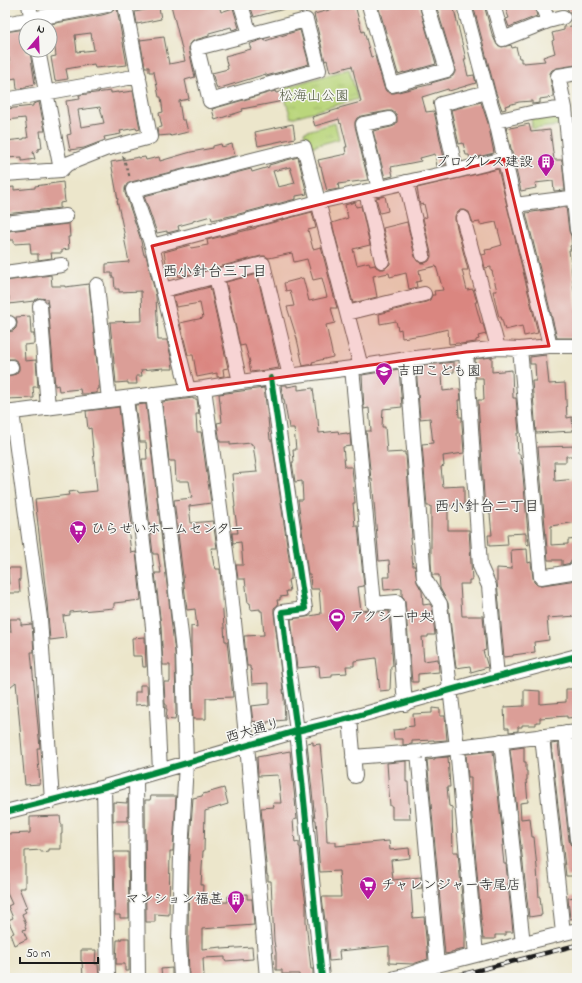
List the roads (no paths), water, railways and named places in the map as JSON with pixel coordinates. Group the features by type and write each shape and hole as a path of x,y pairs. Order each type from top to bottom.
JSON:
{"street":[{"path":"29,5 32,18"},
{"path":"54,18 107,5"},
{"path":"62,174 67,164 105,149 150,136 125,5"},
{"path":"241,5 250,34"},
{"path":"369,5 392,85 447,70 427,5"},
{"path":"464,5 496,121 549,346"},
{"path":"493,5 503,39 548,21 563,17"},
{"path":"542,5 548,21"},
{"path":"306,20 319,70 210,102 197,48 250,34 306,20"},
{"path":"5,24 18,24"},
{"path":"40,58 62,174"},
{"path":"577,73 558,76 565,108 577,230"},
{"path":"5,100 139,76"},
{"path":"456,171 441,104 487,92"},
{"path":"496,121 531,112 565,108"},
{"path":"382,261 363,124 389,119"},
{"path":"188,390 152,246 134,190 304,147 347,313 357,368 374,604 397,602 405,704"},
{"path":"152,246 318,202 504,159"},
{"path":"5,174 62,174"},
{"path":"5,183 62,174"},
{"path":"406,182 423,255"},
{"path":"515,205 575,198"},
{"path":"5,223 66,216"},
{"path":"463,218 498,348"},
{"path":"163,290 263,264 290,376"},
{"path":"5,273 62,265"},
{"path":"216,276 240,382"},
{"path":"97,285 109,400"},
{"path":"347,313 424,294"},
{"path":"40,306 48,408"},
{"path":"52,801 40,618 9,413 357,368 407,359 498,348 549,346 577,350"},
{"path":"520,348 541,577 577,571"},
{"path":"466,352 480,566 489,586 496,677"},
{"path":"407,359 424,578 440,604 457,747 476,955"},
{"path":"271,378 305,609 282,612 297,731 322,978"},
{"path":"204,388 228,574 247,745 267,978"},
{"path":"153,394 183,652 186,763 181,854 179,942 181,978"},
{"path":"126,398 153,627 160,771"},
{"name":"西大通り","path":"5,812 104,787 297,731 405,704 496,677 577,656"},
{"path":"350,718 355,776"},
{"path":"353,757 418,752 571,732 577,839"},
{"path":"542,736 563,933"},
{"path":"501,741 523,944"},
{"path":"418,752 438,965"},
{"path":"136,778 138,978"},
{"path":"104,787 108,978"},
{"path":"395,978 438,965 577,930"}],"railway":[{"path":"448,978 577,945"}],"place":[{"name":"プログレス建設","path":"546,177"},
{"name":"吉田こども園","path":"384,386"},
{"name":"ひらせいホームセンター","path":"78,544"},
{"name":"アクシー中央","path":"337,632"},
{"name":"チャレンジャー寺尾店","path":"368,900"},
{"name":"マンション福甚","path":"236,914"}],"district":[{"name":"西小針台三丁目","path":"215,272"},
{"name":"西小針台二丁目","path":"487,507"}],"park label":[{"name":"松海山公園","path":"314,96"}]}
